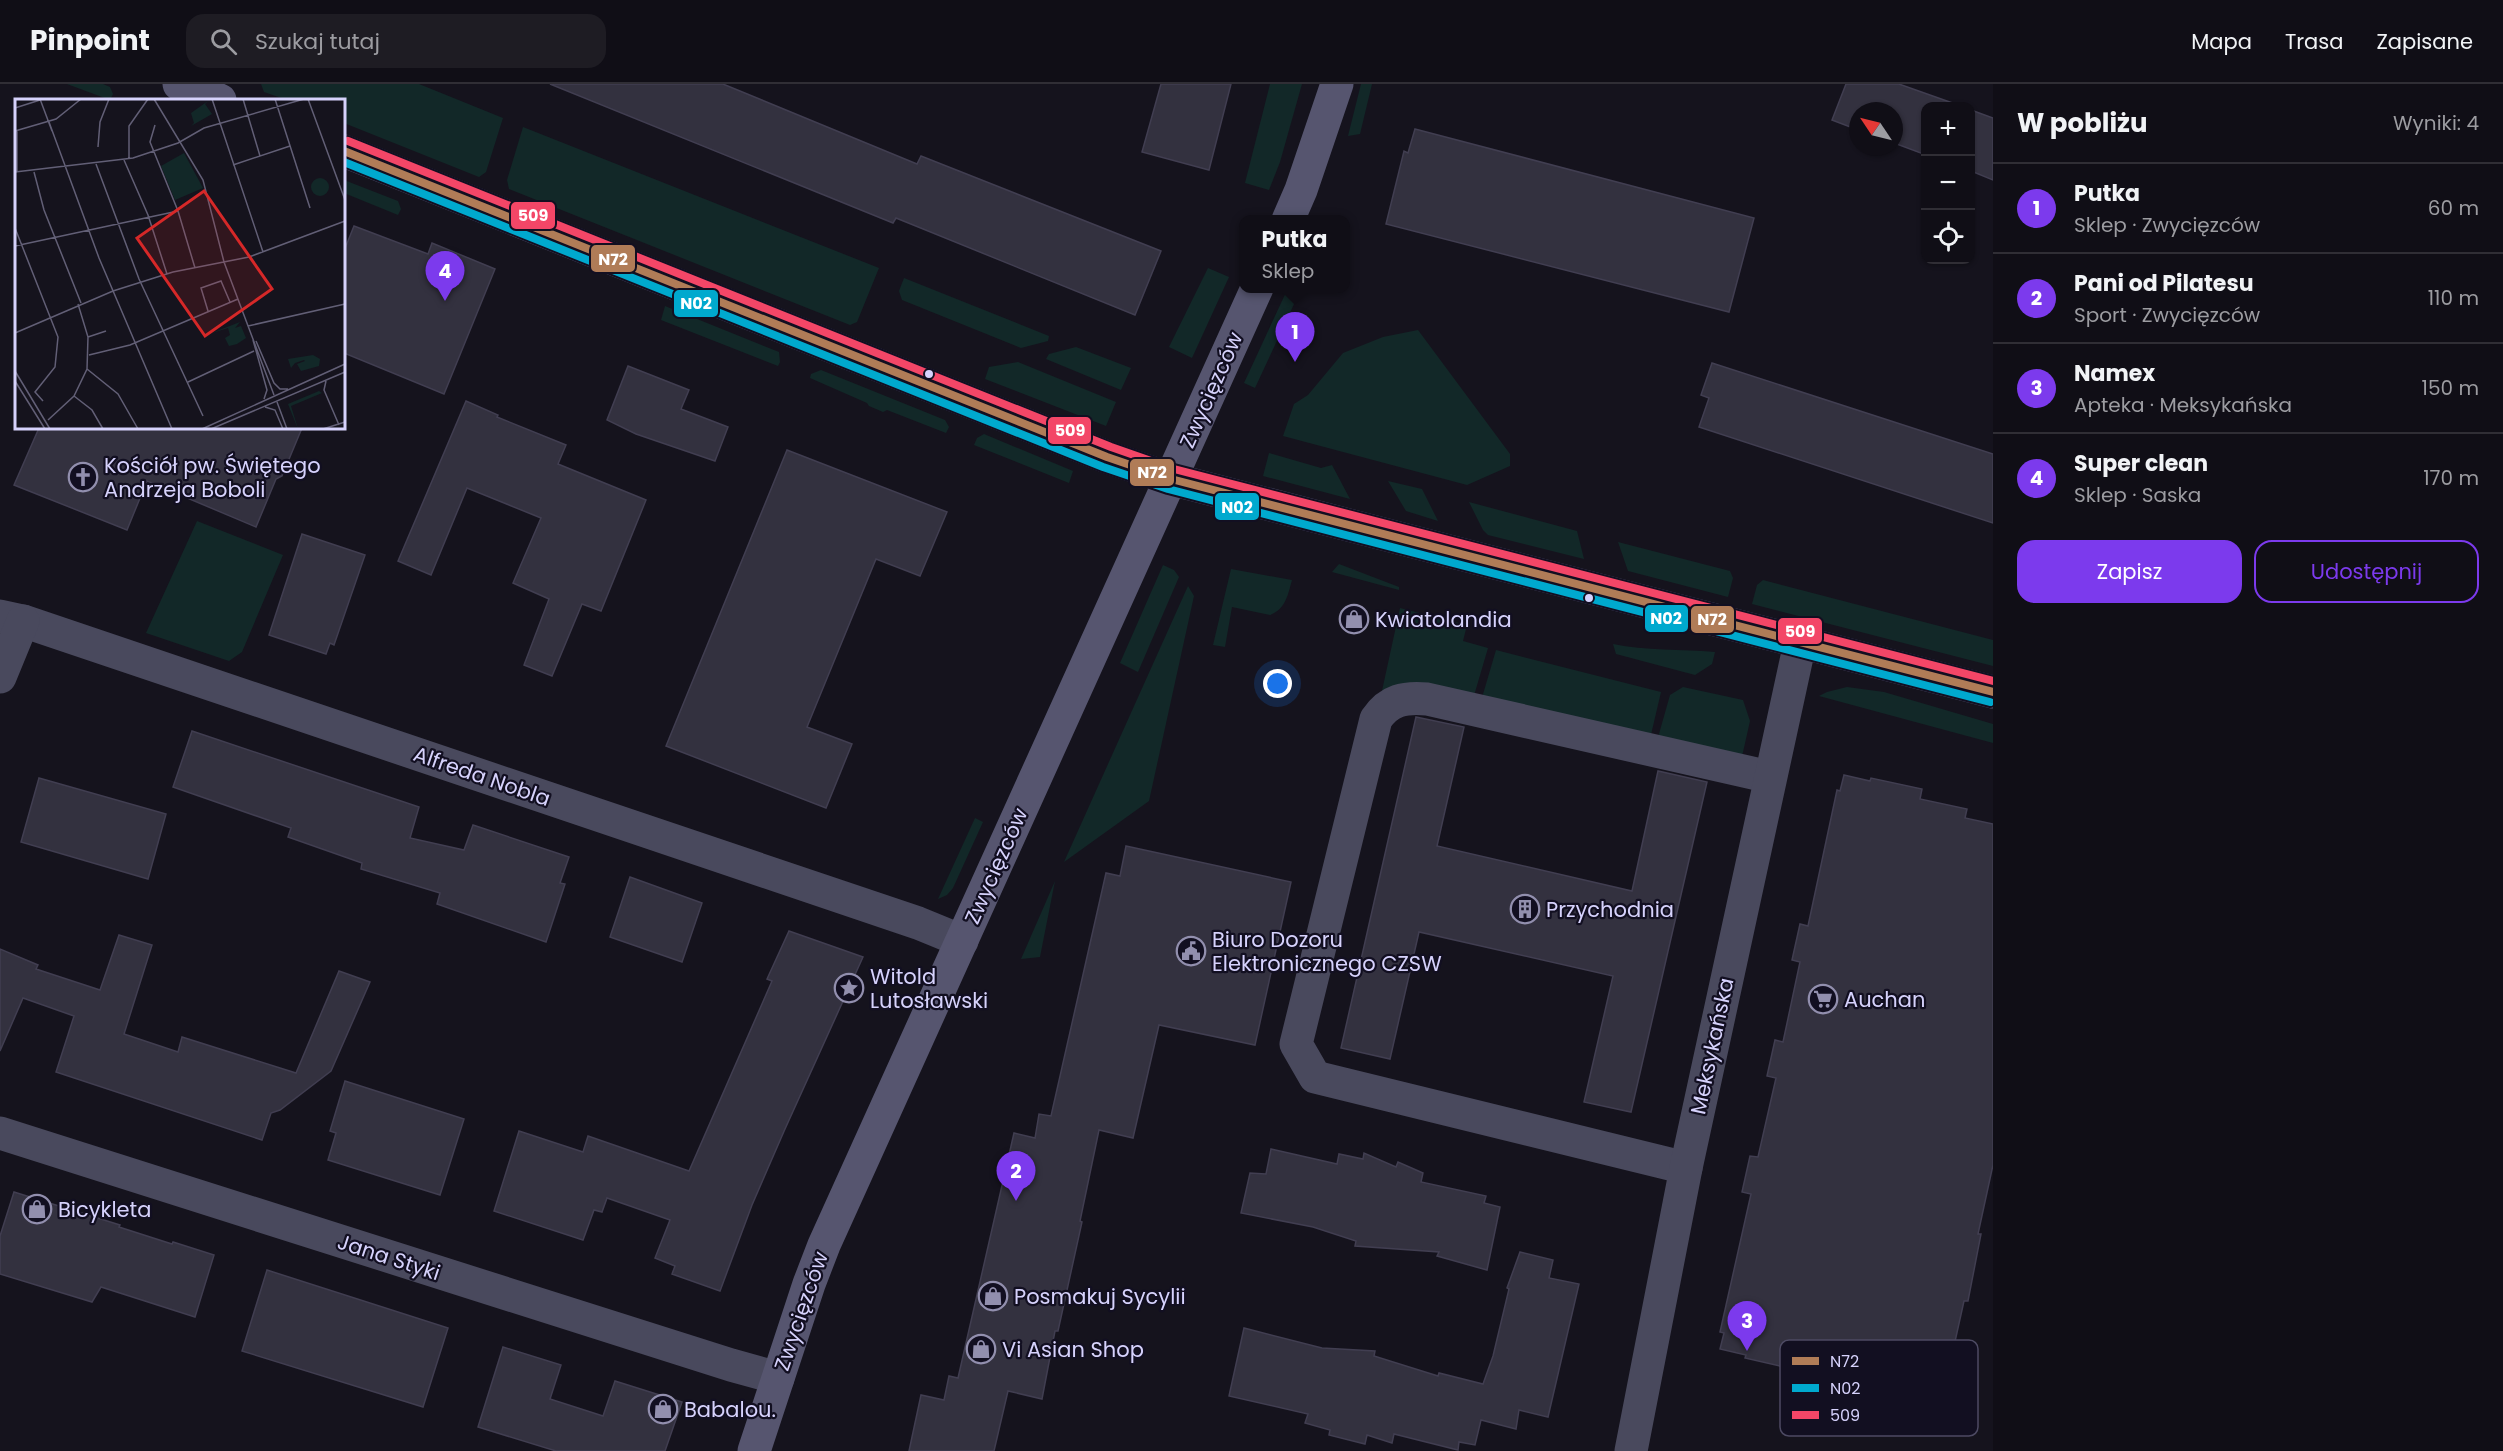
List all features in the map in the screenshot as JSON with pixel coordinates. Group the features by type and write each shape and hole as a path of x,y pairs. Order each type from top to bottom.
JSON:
{"street":[{"path":"178,84 217,99"},
{"path":"1290,215 1301,190 1337,84"},
{"path":"345,151 1107,457 1171,479 1993,692"},
{"name":"Zwycięzców","path":"754,1451 824,1245 1255,293"},
{"path":"0,676 12,618"},
{"name":"Alfreda Nobla","path":"12,618 918,923 962,941"},
{"name":"Meksykańska","path":"1632,1451 1686,1168 1800,643"},
{"path":"1686,1168 1315,1077 1296,1044 1376,719 1391,703 1401,699 1427,699 1770,777"},
{"name":"Jana Styki","path":"0,1133 730,1365 778,1378"}],"green space":[{"path":"67,84 103,84 110,87 113,94 110,99"},
{"path":"261,84 419,84 503,118 486,172 479,177 345,123 345,99 284,99 264,92"},
{"path":"1270,84 1302,84 1280,162 1269,190 1245,183"},
{"path":"1361,84 1372,84 1360,134 1348,136"},
{"path":"523,127 879,268 857,322 850,325 509,189 507,180"},
{"path":"345,180 398,201 401,209 398,215 345,193"},
{"path":"1208,268 1229,277 1192,358 1169,347"},
{"path":"904,278 1049,336 1048,341 1021,348 902,300 899,291"},
{"path":"1286,293 1299,293 1255,388 1244,383"},
{"path":"665,306 779,352 778,366 661,320"},
{"path":"1418,330 1510,454 1510,466 1467,485 1283,436 1294,404 1308,395 1343,353 1383,337"},
{"path":"1076,347 1131,368 1121,390 1046,359 1049,354"},
{"path":"1018,362 1116,402 1106,426 985,379 989,367"},
{"path":"821,370 945,420 949,427 946,433 887,410 883,412 810,378 811,374"},
{"path":"984,434 1073,471 1069,483 974,445 977,438"},
{"path":"1269,453 1321,468 1332,465 1350,499 1263,476"},
{"path":"1388,481 1422,489 1438,521 1406,511"},
{"path":"1469,502 1577,531 1584,559 1488,535 1483,530"},
{"path":"197,521 283,555 242,652 229,661 146,633"},
{"path":"1618,542 1730,571 1733,578 1728,597 1628,571"},
{"path":"1339,564 1399,587 1399,590 1332,572"},
{"path":"1163,565 1174,570 1179,577 1138,672 1120,663"},
{"path":"1231,569 1292,580 1283,605 1270,615 1232,607 1225,647 1213,645"},
{"path":"1763,580 1993,640 1993,666 1752,604 1757,585"},
{"path":"1188,586 1194,596 1149,801 1064,862"},
{"path":"1400,608 1467,625 1463,641 1488,648 1473,699 1380,700"},
{"path":"1613,644 1651,649 1715,652 1712,664 1695,675 1616,654"},
{"path":"1496,650 1661,692 1650,739 1481,701"},
{"path":"1683,687 1743,700 1750,721 1741,761 1657,741 1670,695"},
{"path":"1847,687 1884,692 1993,724 1993,743 1819,696"},
{"path":"975,818 983,822 953,888 947,895 938,899"},
{"path":"1055,881 1040,957 1021,959"}],"building":[{"path":"550,84 723,84 917,164 921,156 1161,251 1135,315 896,218 893,223"},
{"path":"1161,84 1231,84 1209,170 1142,152"},
{"path":"1846,84 1899,84 1950,102 1921,102 1921,153 1903,146 1903,102 1849,102 1849,127 1832,120"},
{"path":"1975,111 1993,118 1993,180 1975,173"},
{"path":"1415,129 1754,218 1729,312 1386,224 1404,151 1408,153"},
{"path":"354,226 428,254 432,243 495,269 444,394 345,353 345,248"},
{"path":"1712,363 1993,454 1993,523 1699,427 1709,398 1701,395"},
{"path":"628,366 689,390 681,409 728,427 715,461 636,434 607,420"},
{"path":"466,401 498,415 497,417 566,445 558,464 646,500 601,611 582,604 552,676 524,665 549,599 513,583 541,518 467,488 431,575 398,561"},
{"path":"39,429 302,429 282,476 276,479 256,527 147,481 127,530 14,485"},
{"path":"787,450 947,512 920,576 876,559 807,727 852,744 826,808 666,746"},
{"path":"302,534 365,555 334,645 330,643 326,654 269,635"},
{"name":"Przychodnia","path":"1416,717 1464,727 1437,846 1632,891 1658,771 1707,782 1631,1112 1584,1102 1613,976 1419,932 1390,1059 1341,1048"},
{"path":"192,731 419,807 410,838 464,850 473,825 569,857 560,883 565,884 546,942 437,904 440,893 361,869 362,863 288,837 291,828 173,787"},
{"path":"1844,775 1870,781 1871,778 1922,789 1920,799 1967,809 1965,818 1993,824 1993,1165 1978,1234 1981,1234 1968,1301 1964,1301 1955,1340 1780,1340 1780,1366 1745,1358 1746,1355 1720,1349 1724,1333 1720,1332 1751,1194 1742,1192 1750,1156 1758,1157 1776,1078 1767,1076 1775,1040 1783,1042 1800,962 1792,960 1800,924 1808,926 1837,790 1840,791"},
{"path":"39,778 166,814 148,879 21,842"},
{"path":"1126,846 1291,882 1255,1045 1159,1025 1133,1138 1099,1130 1080,1221 1082,1222 1058,1331 1055,1331 1042,1399 1008,1391 994,1451 909,1451 921,1395 944,1400 949,1376 958,1378 1014,1133 1035,1138 1039,1114 1051,1116 1106,873 1120,876"},
{"path":"630,877 702,903 682,962 610,937"},
{"path":"789,931 863,957 752,1205 720,1291 672,1274 675,1266 655,1258 670,1220 607,1198 602,1212 594,1210 583,1240 494,1211 519,1131 583,1152 588,1136 689,1171 772,981 767,979"},
{"path":"119,935 152,945 124,1034 178,1052 182,1037 296,1073 339,971 370,982 331,1071 280,1110 271,1113 262,1140 56,1072 74,1016 23,998 0,1051 0,949 38,965 36,969 100,990"},
{"path":"345,1081 464,1119 440,1195 328,1160 336,1133 330,1131"},
{"path":"1271,1149 1337,1164 1339,1154 1363,1159 1364,1153 1396,1167 1398,1162 1423,1173 1421,1182 1486,1196 1484,1203 1500,1207 1487,1270 1437,1256 1439,1252 1355,1246 1356,1241 1313,1227 1241,1213 1250,1173 1266,1174"},
{"path":"14,1192 172,1244 173,1242 214,1255 195,1317 101,1287 92,1302 0,1274 0,1236"},
{"path":"1520,1252 1553,1260 1549,1278 1579,1284 1548,1417 1519,1410 1516,1429 1481,1420 1475,1445 1459,1442 1458,1450 1394,1434 1392,1443 1367,1435 1365,1444 1329,1435 1330,1430 1305,1423 1308,1414 1229,1396 1244,1328 1322,1348 1375,1351 1374,1356 1438,1376 1439,1373 1483,1384 1493,1356 1509,1289 1507,1288"},
{"path":"267,1270 448,1328 423,1407 242,1351"},
{"path":"503,1347 561,1365 550,1399 603,1416 615,1381 682,1402 665,1451 556,1451 478,1427"}],"transit line":[{"name":"509","path":"348,141 1111,447 1174,469 1993,681"},
{"name":"N72","path":"345,151 1107,457 1171,479 1993,692"},
{"name":"N02","path":"345,162 1103,467 1168,489 1990,702"}],"place":[{"name":"Super clean","path":"445,301"},
{"name":"Putka","path":"1295,362"},
{"name":"Kościół pw. Świętego Andrzeja Boboli","path":"83,477"},
{"name":"Kwiatolandia","path":"1354,619"},
{"name":"Przychodnia","path":"1525,909"},
{"name":"Biuro Dozoru Elektronicznego CZSW","path":"1191,951"},
{"name":"Witold Lutosławski","path":"849,988"},
{"name":"Auchan","path":"1823,999"},
{"name":"Pani od Pilatesu","path":"1016,1201"},
{"name":"Bicykleta","path":"37,1209"},
{"name":"Posmakuj Sycylii","path":"993,1296"},
{"name":"Vi Asian Shop","path":"981,1349"},
{"name":"Namex","path":"1747,1351"},
{"name":"Babalou.","path":"663,1409"}]}
